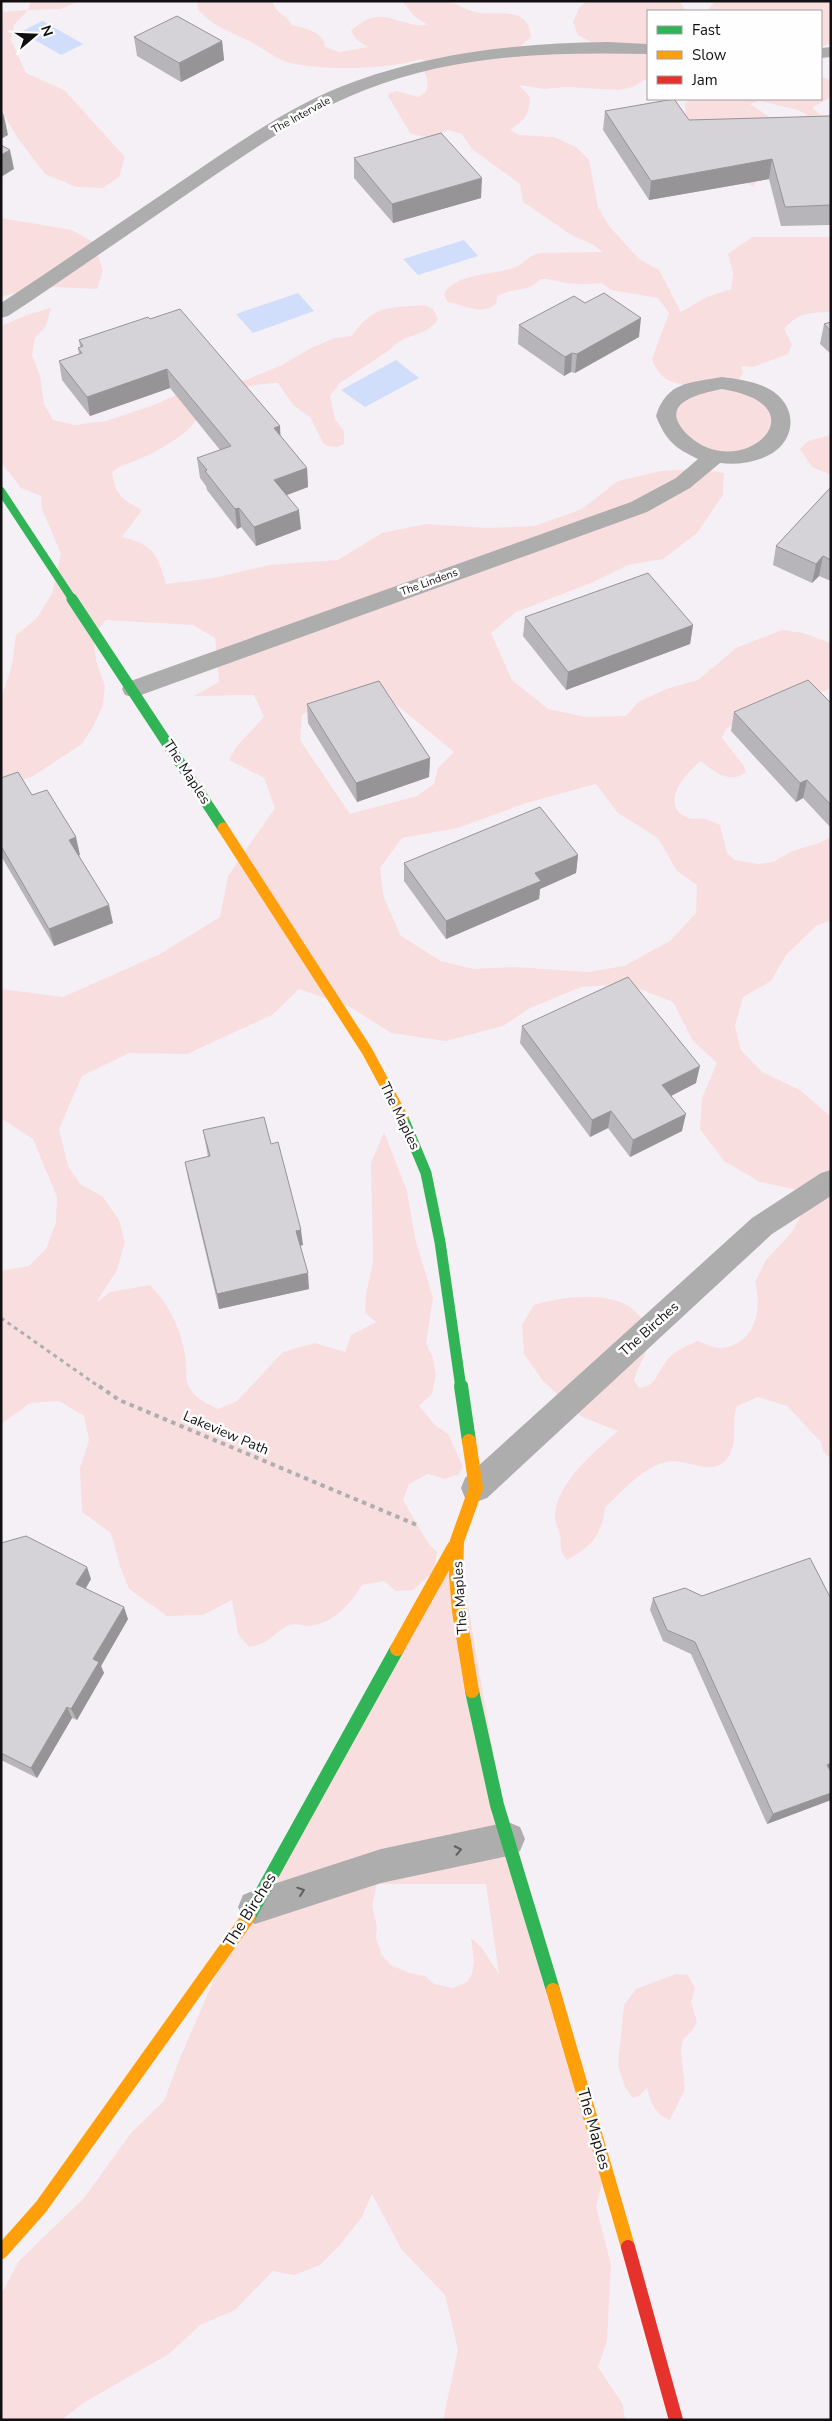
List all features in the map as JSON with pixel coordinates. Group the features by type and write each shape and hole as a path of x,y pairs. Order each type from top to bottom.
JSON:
{"street":[{"name":"The Intervale","path":"1,312 224,160 325,101 392,76 460,58 542,49 611,46 647,49"},
{"path":"722,383 757,391 770,400 779,411 783,422 780,434 775,442 757,453 745,456 715,456 696,451 680,442 669,430 666,418 668,407 676,397 688,389 704,384 722,383"},
{"name":"The Lindens","path":"133,689 639,506 683,483 715,456"},
{"name":"The Maples","path":"1,491 133,689 363,1044 406,1124 426,1173 440,1242 476,1488 457,1541 456,1576 466,1656 477,1719 508,1840 584,2093 676,2420"},
{"name":"The Birches","path":"476,1488 762,1226 831,1181"},
{"name":"The Birches","path":"1,2252 41,2207 255,1907 457,1541"},
{"path":"255,1907 317,1885 381,1866 508,1840"}],"path":[{"name":"Lakeview Path","path":"1,1318 119,1400 457,1541"}],"shaded area":[{"path":"31,1 79,1 61,9 28,10"},
{"path":"197,1 272,1 277,10 292,25 318,34 322,38 325,47 340,52 368,47 356,39 351,31 362,22 372,18 389,18 417,25 428,25 415,17 402,1 449,2 475,12 510,14 524,20 529,27 531,37 521,46 505,54 595,44 578,35 573,22 579,8 587,1 679,1 685,10 647,10 647,79 633,87 619,90 566,87 544,89 519,85 530,97 527,114 523,120 510,130 519,135 554,137 576,147 589,160 598,207 609,226 639,259 659,270 681,312 707,297 731,289 733,273 728,254 752,237 831,237 831,312 805,314 789,323 784,329 792,344 788,354 753,367 741,366 743,374 731,384 782,417 761,451 701,453 666,418 692,387 667,379 659,372 652,359 669,313 658,298 611,290 602,283 575,284 541,279 524,289 502,294 497,297 496,304 484,309 472,309 448,302 444,295 456,282 516,267 531,256 539,253 603,252 592,244 573,236 523,202 520,184 472,149 462,134 447,130 433,137 410,133 388,96 389,93 397,91 418,97 426,92 427,80 421,69 426,62 421,59 407,63 373,67 335,68 287,62 215,24 198,10"},
{"path":"715,1 831,1 831,44 822,46 822,10 708,10"},
{"path":"28,10 14,25 11,40 26,73 64,90 125,157 119,177 103,188 76,187 45,174 17,137 1,109 1,12"},
{"path":"822,76 831,81 831,97 812,108 821,115 831,115 831,132 811,123 806,114 798,110 760,101 750,104 768,116 771,121 754,187 736,178 686,123 685,104 688,100 822,100"},
{"path":"1,218 72,230 93,242 103,270 97,289 55,287 21,291 1,297"},
{"path":"425,305 433,309 438,319 433,325 396,344 340,383 330,396 335,419 344,431 344,444 337,447 327,446 323,443 310,417 294,406 278,383 260,384 232,391 216,400 179,437 152,453 112,472 116,487 121,496 142,510 122,537 141,543 153,552 160,565 166,584 214,578 269,565 338,560 382,533 426,524 487,528 535,526 582,509 618,481 661,471 699,469 724,473 723,495 697,533 663,559 628,565 591,583 516,612 491,633 512,680 548,709 586,717 626,716 638,702 666,689 698,680 736,648 782,630 803,633 831,643 831,687 825,691 809,694 738,721 726,729 722,738 744,766 746,772 740,776 728,777 716,772 701,761 678,788 675,804 678,811 686,817 705,819 720,825 727,853 735,860 758,864 773,862 792,851 819,843 831,837 831,920 816,926 786,955 771,981 743,997 735,1026 741,1050 762,1072 800,1090 831,1117 831,1459 823,1451 821,1442 787,1406 758,1397 737,1406 734,1418 732,1448 724,1462 717,1466 709,1467 674,1461 649,1469 625,1488 605,1508 601,1526 594,1540 567,1560 561,1550 560,1535 555,1519 557,1504 569,1480 578,1469 618,1431 582,1417 543,1381 524,1354 522,1325 534,1305 566,1298 584,1297 602,1298 619,1302 633,1309 643,1321 648,1337 647,1348 634,1380 639,1388 645,1387 655,1379 668,1359 684,1347 697,1341 717,1348 732,1346 749,1333 757,1314 758,1303 755,1282 766,1260 792,1232 813,1193 760,1182 724,1161 700,1129 702,1098 717,1063 693,1041 673,1002 627,984 581,987 530,1008 503,1026 446,1041 391,1033 350,1007 299,989 272,1015 187,1054 129,1053 82,1076 59,1129 68,1166 80,1184 103,1197 119,1220 125,1242 117,1270 96,1303 110,1292 150,1285 170,1311 182,1340 188,1385 197,1397 218,1409 237,1401 283,1352 315,1343 345,1352 351,1335 376,1322 365,1313 366,1294 373,1262 371,1163 384,1132 407,1191 415,1238 433,1298 426,1343 433,1358 436,1375 432,1394 419,1406 435,1425 448,1434 463,1466 459,1474 445,1479 428,1474 409,1484 403,1500 428,1543 437,1552 434,1571 413,1590 396,1591 384,1581 362,1585 340,1612 326,1621 309,1626 289,1625 267,1641 249,1647 238,1634 232,1600 203,1615 167,1616 129,1589 120,1566 111,1533 82,1512 80,1468 89,1440 84,1416 59,1401 30,1403 1,1424 1,1271 29,1266 46,1249 56,1223 57,1197 33,1139 1,1118 1,989 63,997 160,954 220,917 228,876 275,808 264,778 229,760 236,747 264,717 254,695 194,696 219,682 215,638 193,625 106,620 100,627 94,642 96,660 105,686 103,705 94,725 82,744 33,776 1,787 1,699 12,665 16,635 36,619 52,594 61,554 42,509 41,496 21,488 1,462 1,326 27,315 51,308 46,326 35,338 32,355 40,376 44,404 53,420 75,425 106,421 151,406 181,393 246,380 282,365 313,347 335,338 352,336 375,313 392,308","holes":["376,688 454,752 438,768 434,784 417,796 350,814 300,740 302,715 331,698","596,784 618,813 658,838 677,871 697,885 696,913 670,941 624,966 588,972 516,967 474,969 441,961 401,936 384,898 380,868 402,838 458,828 526,803"]},
{"path":"831,435 831,475 812,467 800,449 808,441"},
{"path":"457,1541 508,1839 255,1907"},
{"path":"504,1850 602,2183 596,2206 611,2265 607,2341 598,2367 623,2405 625,2420 443,2420 458,2350 445,2295 402,2250 372,2194 362,2217 340,2245 320,2265 294,2275 273,2271 235,2310 200,2325 169,2354 83,2403 62,2420 1,2420 1,2295 19,2261 84,2198 131,2133 164,2101 180,2058 216,1975 258,1913","holes":["377,1884 486,1884 499,1974 482,1948 471,1938 474,1962 472,1974 467,1982 453,1988 434,1984 425,1976 409,1973 391,1965 382,1955 376,1938 377,1926 372,1906"]},
{"path":"676,1974 688,1975 695,1988 691,2002 697,2022 692,2031 683,2039 681,2051 685,2089 670,2120 657,2111 647,2088 639,2096 633,2098 625,2087 618,2065 624,2005 636,1989"}],"water":[{"path":"42,21 83,44 61,55 21,32"},
{"path":"464,240 478,256 418,275 403,259"},
{"path":"298,293 314,311 253,333 236,314"},
{"path":"396,360 419,378 365,407 341,390"}],"building":[{"path":"177,16 222,41 179,63 134,37"},
{"path":"675,100 689,120 831,116 831,205 785,207 772,159 651,181 605,111"},
{"path":"441,133 482,178 392,204 354,158"},
{"path":"1,145 10,150 1,155"},
{"path":"604,293 641,318 577,354 572,353 565,357 519,325 574,296 585,303"},
{"path":"180,309 280,426 274,428 307,468 274,480 299,510 254,527 239,508 235,509 197,458 231,446 167,369 87,397 59,361 82,353 78,348 83,346 79,340 148,317 150,319"},
{"path":"831,322 831,331 824,324"},
{"path":"831,487 831,560 823,556 816,564 776,546"},
{"path":"648,573 693,625 568,672 525,617"},
{"path":"808,680 831,703 831,805 807,780 800,783 734,712"},
{"path":"379,681 430,758 356,783 307,704"},
{"path":"18,772 32,795 47,790 76,837 69,840 109,905 49,929 1,846 1,778"},
{"path":"540,807 578,855 535,873 541,881 446,921 404,863"},
{"path":"628,977 700,1066 662,1085 686,1114 633,1140 611,1111 592,1120 522,1026"},
{"path":"264,1117 271,1144 278,1142 301,1230 296,1231 308,1273 217,1294 185,1162 210,1156 203,1130"},
{"path":"26,1536 87,1567 76,1584 124,1607 93,1659 99,1662 71,1709 67,1707 31,1768 1,1753 1,1543"},
{"path":"810,1558 831,1599 831,1763 827,1765 831,1772 831,1793 773,1814 695,1642 667,1630 653,1598 685,1588 702,1596"}],"traffic: fast":[{"path":"1,491 223,828"},
{"path":"403,1118 426,1173 440,1242 469,1441"},
{"path":"249,1916 397,1649"},
{"path":"472,1691 497,1805 553,1990"}],"traffic: slow":[{"path":"223,828 367,1051 403,1118"},
{"path":"469,1441 476,1488 457,1541 456,1576 459,1611 472,1691"},
{"path":"397,1649 454,1547"},
{"path":"1,2252 41,2207 249,1916"},
{"path":"553,1990 628,2247"}],"traffic: jam":[{"path":"628,2247 676,2420"}]}
